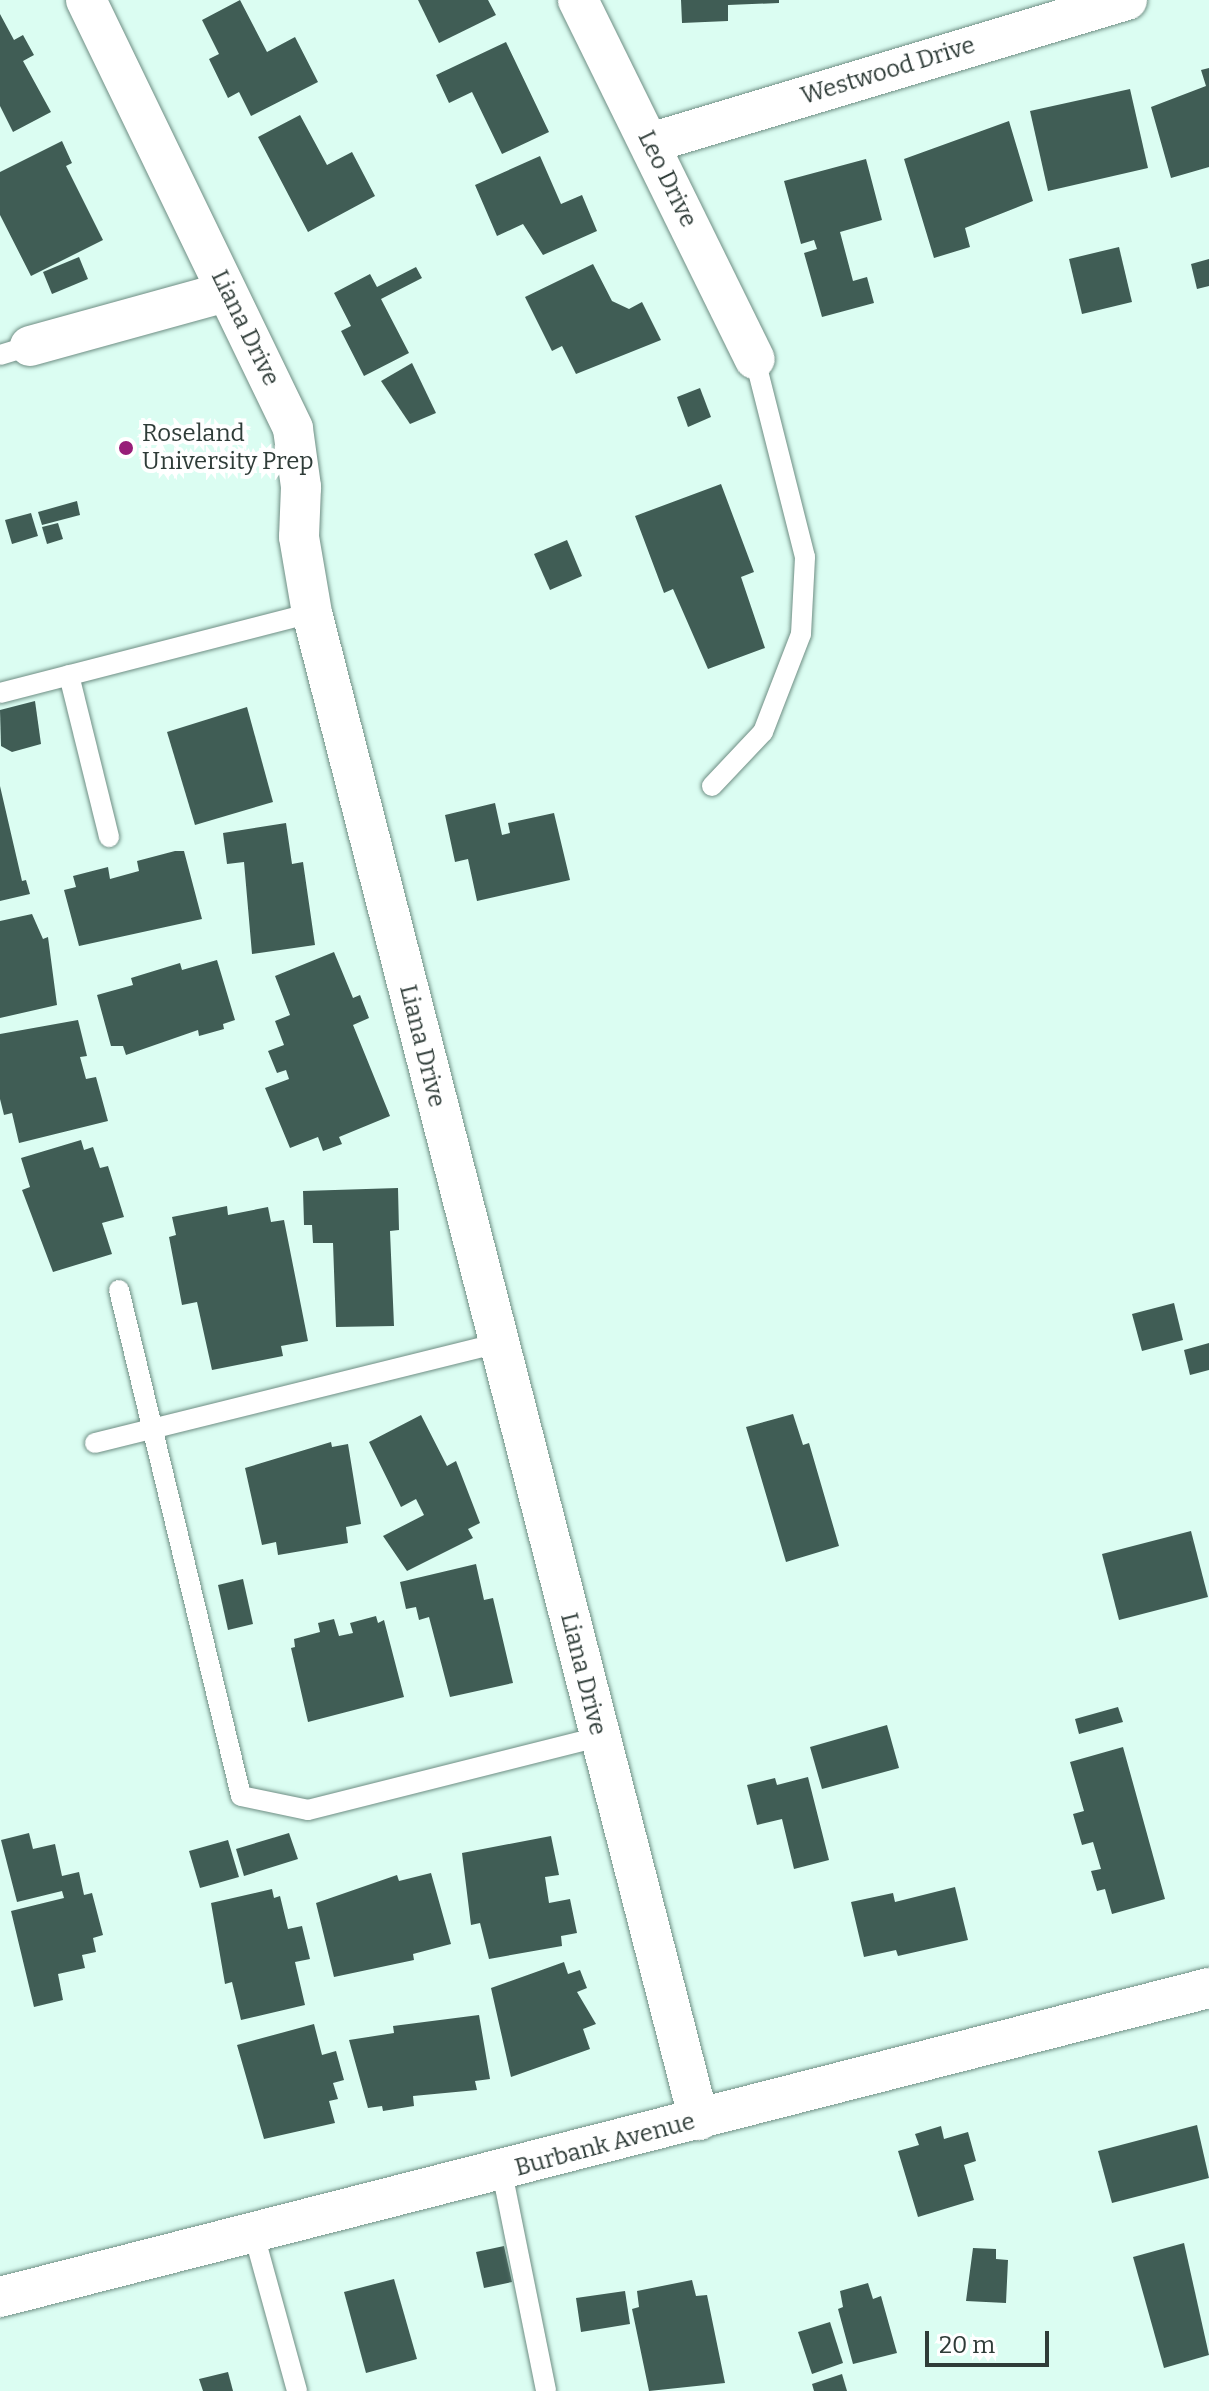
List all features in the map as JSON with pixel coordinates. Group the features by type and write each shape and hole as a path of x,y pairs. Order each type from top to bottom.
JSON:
{"street":[{"name":"Liana Drive","path":"86,0 293,429 301,487 299,537 312,613 699,2120"},
{"name":"Leo Drive","path":"578,0 755,359"},
{"name":"Westwood Drive","path":"650,143 1113,2"},
{"path":"8,354 226,292"},
{"name":"Burbank Avenue","path":"0,2297 253,2231 502,2172 1209,1988"}],"lane":[{"path":"712,786 763,732 801,634 805,557 755,359"},
{"path":"0,693 312,613"},
{"path":"69,675 109,837"},
{"path":"119,1290 156,1428 241,1796 308,1810 599,1737"},
{"path":"95,1443 498,1343"},
{"path":"502,2172 546,2391"},
{"path":"253,2231 297,2391"}],"building":[{"path":"240,0 267,52 295,37 318,82 251,116 239,92 228,98 209,59 219,54 202,20"},
{"path":"418,0 488,0 496,15 439,43"},
{"path":"681,0 779,0 779,3 728,5 728,21 682,23"},
{"path":"0,14 14,40 23,35 34,55 23,61 51,112 13,132 0,106"},
{"path":"506,42 549,132 502,154 472,92 449,103 436,75"},
{"path":"1209,68 1209,167 1171,178 1151,107 1206,86 1201,70"},
{"path":"1130,89 1148,168 1048,191 1030,111"},
{"path":"300,115 327,165 352,152 375,196 308,232 258,137"},
{"path":"1009,121 1033,201 965,228 970,247 934,258 904,159"},
{"path":"62,141 72,163 66,166 103,240 31,276 0,215 0,172"},
{"path":"540,156 561,204 582,195 597,231 543,255 523,224 497,236 475,185"},
{"path":"866,159 882,220 840,232 853,281 867,277 874,303 822,317 804,253 817,249 814,240 801,244 784,181"},
{"path":"1119,247 1132,302 1082,314 1069,259"},
{"path":"79,257 88,279 52,294 43,272"},
{"path":"1209,259 1209,286 1197,289 1191,264"},
{"path":"593,264 612,301 629,309 642,302 661,340 576,374 562,346 552,351 525,297"},
{"path":"416,267 422,278 381,299 409,353 364,376 341,331 351,326 334,293 370,274 377,287"},
{"path":"412,363 436,413 410,424 381,381"},
{"path":"700,388 711,417 688,427 677,397"},
{"path":"721,484 754,572 741,577 765,648 708,669 673,589 664,593 635,516"},
{"path":"77,501 80,515 42,525 38,512"},
{"path":"31,513 38,536 12,544 5,520"},
{"path":"58,523 63,539 47,544 42,527"},
{"path":"567,540 582,576 550,590 534,554"},
{"path":"35,701 41,744 12,752 1,746 0,710"},
{"path":"247,707 273,802 195,825 167,732"},
{"path":"0,786 22,881 26,880 30,894 0,901"},
{"path":"495,803 502,835 510,833 508,823 554,813 570,880 477,901 468,859 455,862 445,815"},
{"path":"286,823 292,864 303,862 315,945 252,954 244,862 227,864 223,833"},
{"path":"184,851 202,919 79,946 64,890 76,887 73,876 108,867 110,879 139,871 137,861"},
{"path":"32,914 43,939 48,937 57,1005 0,1018 0,921"},
{"path":"334,952 353,998 360,995 369,1018 353,1025 390,1116 339,1137 342,1144 323,1151 318,1137 290,1148 265,1088 289,1079 286,1070 277,1073 268,1051 284,1045 275,1021 290,1015 275,976"},
{"path":"217,960 235,1020 223,1024 224,1029 199,1036 198,1030 126,1055 123,1046 111,1046 97,995 133,985 131,978 180,963 182,970"},
{"path":"78,1020 87,1056 80,1057 86,1079 96,1077 108,1121 19,1143 12,1113 4,1115 0,1099 0,1034"},
{"path":"81,1140 84,1150 93,1147 100,1168 108,1166 124,1217 102,1223 112,1254 53,1272 22,1190 30,1187 21,1158"},
{"path":"398,1188 399,1230 390,1231 394,1326 336,1327 333,1243 313,1243 312,1225 304,1225 303,1191"},
{"path":"227,1206 228,1215 268,1207 271,1222 284,1220 308,1341 281,1346 283,1356 212,1370 197,1302 182,1305 169,1237 176,1235 172,1217"},
{"path":"1174,1303 1183,1340 1142,1351 1132,1314"},
{"path":"1209,1343 1209,1370 1190,1375 1184,1350"},
{"path":"793,1414 803,1445 809,1443 839,1546 786,1562 746,1427"},
{"path":"421,1415 447,1466 456,1461 480,1523 468,1529 473,1538 407,1571 383,1536 424,1515 416,1499 401,1507 369,1442"},
{"path":"331,1442 332,1447 348,1444 361,1524 346,1527 348,1543 278,1555 276,1542 262,1545 245,1468"},
{"path":"1191,1531 1208,1597 1119,1620 1102,1554"},
{"path":"476,1564 484,1600 493,1598 513,1683 450,1697 429,1617 419,1620 416,1607 406,1609 400,1582"},
{"path":"243,1579 253,1624 228,1630 218,1585"},
{"path":"376,1616 378,1623 384,1620 404,1697 308,1722 291,1648 295,1647 294,1639 320,1632 318,1623 334,1619 339,1636 353,1633 350,1623"},
{"path":"1118,1707 1123,1722 1079,1734 1075,1719"},
{"path":"887,1725 899,1768 822,1789 810,1747"},
{"path":"1123,1747 1165,1899 1112,1914 1105,1889 1097,1891 1091,1871 1101,1869 1093,1842 1082,1845 1073,1814 1084,1811 1070,1762"},
{"path":"808,1777 829,1860 794,1869 782,1819 757,1825 747,1785 775,1778 777,1785"},
{"path":"29,1833 33,1849 55,1844 62,1876 79,1872 84,1895 92,1893 103,1935 93,1938 96,1952 82,1955 85,1968 58,1974 63,2000 34,2007 11,1911 64,1898 62,1891 17,1902 1,1840"},
{"path":"289,1833 298,1859 244,1876 236,1849"},
{"path":"551,1836 559,1875 545,1877 549,1903 570,1899 577,1933 561,1936 562,1946 489,1959 480,1923 471,1925 462,1853"},
{"path":"228,1840 239,1877 200,1888 189,1851"},
{"path":"431,1873 451,1944 413,1954 414,1960 334,1977 316,1903 397,1875 399,1881"},
{"path":"955,1887 968,1940 898,1956 896,1950 864,1957 851,1902 893,1893 895,1902"},
{"path":"272,1889 274,1898 280,1896 288,1929 302,1926 310,1959 295,1962 305,2005 241,2020 232,1982 225,1984 211,1903"},
{"path":"564,1962 568,1974 580,1970 587,1988 577,1992 596,2024 583,2029 590,2049 511,2077 491,1988"},
{"path":"479,2015 490,2079 475,2081 477,2090 413,2096 414,2106 383,2111 382,2106 368,2108 349,2040 394,2033 393,2026"},
{"path":"314,2024 322,2055 336,2051 344,2080 333,2083 338,2099 329,2101 335,2123 264,2139 237,2045"},
{"path":"1197,2125 1209,2178 1112,2203 1098,2151"},
{"path":"941,2126 944,2139 968,2132 976,2161 964,2165 974,2200 918,2217 898,2151 919,2145 915,2134"},
{"path":"1184,2243 1209,2355 1164,2368 1133,2257"},
{"path":"504,2246 512,2282 484,2288 476,2252"},
{"path":"973,2248 996,2249 996,2259 1008,2260 1006,2303 966,2301"},
{"path":"394,2279 417,2359 366,2373 344,2292"},
{"path":"692,2280 696,2296 707,2295 725,2383 649,2391 632,2309 639,2307 637,2291"},
{"path":"868,2283 873,2299 881,2296 897,2353 853,2364 838,2309 843,2307 840,2291"},
{"path":"625,2291 630,2324 581,2332 576,2298"},
{"path":"830,2322 843,2363 812,2374 798,2332"},
{"path":"228,2372 233,2391 203,2391 199,2379"},
{"path":"842,2374 847,2391 814,2391 812,2384"}],"place":[{"name":"Roseland University Prep","path":"126,448"}]}
